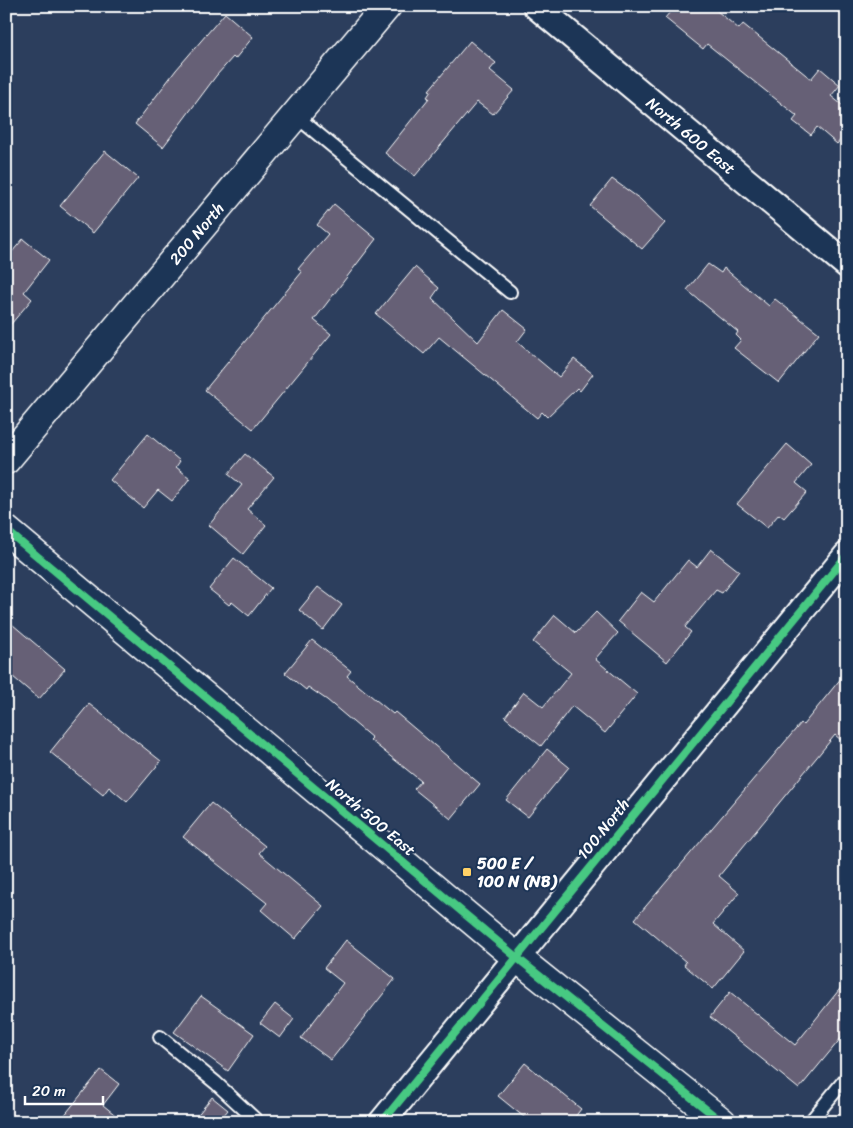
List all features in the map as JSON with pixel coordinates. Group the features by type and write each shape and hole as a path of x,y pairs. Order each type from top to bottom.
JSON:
{"street":[{"name":"200 North","path":"6,460 387,6"},
{"name":"North 600 East","path":"536,6 847,265"},
{"name":"North 500 East","path":"6,530 516,957 722,1122"},
{"name":"100 North","path":"382,1122 847,555"}],"lane":[{"path":"296,116 510,292"},
{"path":"160,1037 216,1083 258,1122"},
{"path":"810,1122 847,1077"}],"building":[{"path":"675,6 711,6 739,29 743,24 811,79 820,68 840,85 831,96 847,109 847,132 837,144 817,127 811,135 793,121 797,116 707,44 703,49 665,18"},
{"path":"225,13 253,37 235,59 233,57 216,76 163,147 135,124 176,70"},
{"path":"470,41 496,63 490,70 514,90 493,114 477,102 415,176 385,153 429,98 427,97 431,91 429,90"},
{"path":"105,151 138,178 93,233 60,206"},
{"path":"612,179 640,199 665,223 642,249 590,206"},
{"path":"334,204 376,239 314,320 331,334 253,429 205,390 302,272 298,269 328,234 317,225"},
{"path":"23,239 49,260 24,292 32,299 6,330 6,259"},
{"path":"708,264 721,273 724,268 769,306 775,299 819,333 779,383 734,348 741,340 736,335 738,332 687,290"},
{"path":"415,267 439,288 432,298 478,342 503,310 527,329 517,342 559,377 574,359 593,374 580,391 577,388 547,417 542,412 537,418 439,337 424,354 376,314"},
{"path":"148,434 180,461 176,467 190,478 172,501 158,490 143,508 110,480"},
{"path":"787,444 811,465 796,483 807,492 784,518 779,514 767,528 737,504"},
{"path":"245,454 274,477 247,509 266,525 243,554 209,525 242,485 228,474"},
{"path":"711,549 739,571 722,593 716,590 685,627 691,632 667,662 618,621 641,592 654,602 688,560 697,567"},
{"path":"234,558 271,588 249,616 232,602 229,605 209,589"},
{"path":"318,587 342,605 323,630 299,610"},
{"path":"596,612 618,633 595,659 637,694 605,733 572,706 541,746 505,717 524,692 543,707 571,673 533,642 555,615 576,633"},
{"path":"6,619 65,669 39,699 6,671"},
{"path":"312,640 351,671 347,676 393,714 395,712 480,784 451,819 414,789 421,781 370,740 372,738 327,700 308,687 306,690 285,673"},
{"path":"847,671 847,745 835,735 719,876 739,893 713,924 744,951 713,989 684,965 686,962 635,919 801,723 803,725"},
{"path":"89,704 161,761 127,802 109,787 103,795 50,752"},
{"path":"547,749 569,767 528,817 506,800"},
{"path":"211,803 265,846 259,853 323,906 295,939 261,910 267,903 183,837"},
{"path":"346,940 395,979 331,1060 301,1038 343,983 324,968"},
{"path":"847,980 847,1031 799,1089 710,1017 730,992 795,1045"},
{"path":"201,996 254,1034 228,1071 174,1032"},
{"path":"275,1004 294,1019 280,1038 260,1023"},
{"path":"525,1063 581,1109 571,1122 530,1122 498,1096"},
{"path":"101,1070 119,1084 103,1105 124,1122 59,1122"},
{"path":"212,1097 228,1110 218,1122 192,1122"}],"cycle path":[{"path":"6,530 516,957 722,1122"},
{"path":"382,1122 847,555"}],"place":[{"name":"500 E / 100 N (NB)","path":"467,872"}]}
